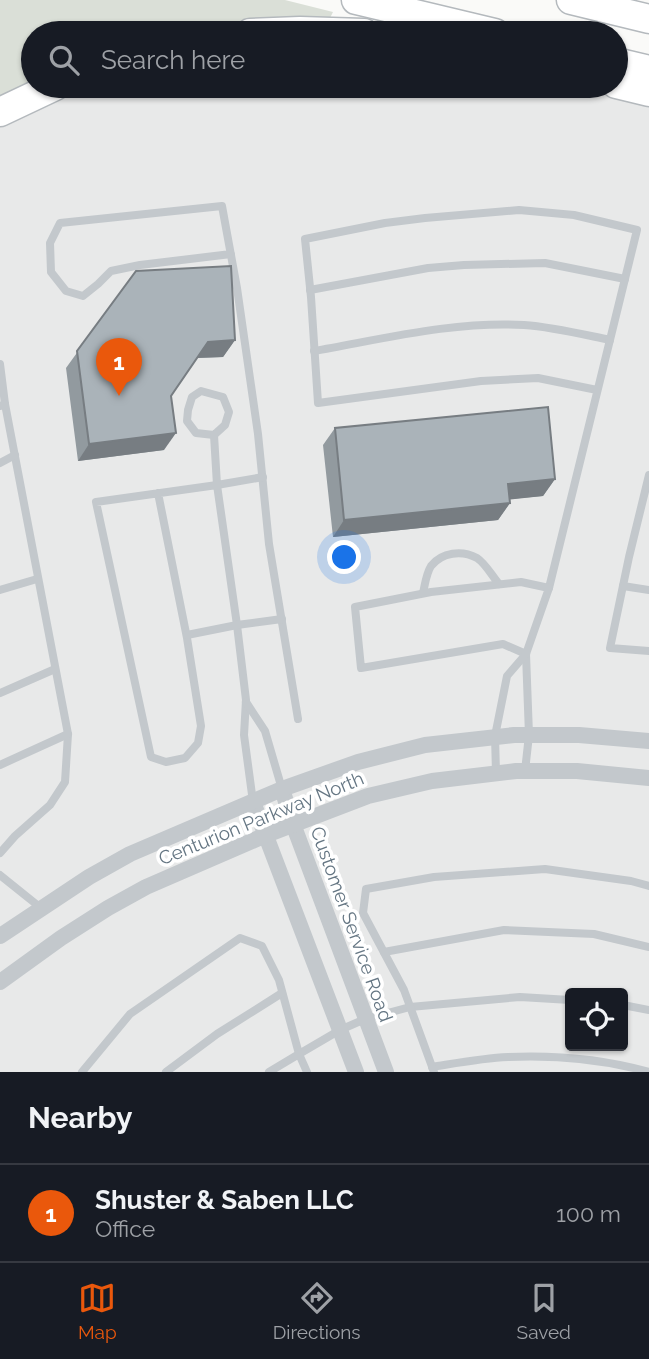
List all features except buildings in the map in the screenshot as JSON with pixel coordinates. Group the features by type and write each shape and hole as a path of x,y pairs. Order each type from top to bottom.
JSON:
{"highway":[{"path":"356,0 444,21"},
{"path":"571,0 649,19"},
{"path":"628,65 649,70"},
{"path":"628,88 649,92"},
{"path":"0,112 30,98"}],"street":[{"name":"Centurion Parkway North","path":"0,936 89,877 130,854 282,789 358,762 425,746 495,736 579,735 649,741"},
{"name":"Centurion Parkway North","path":"0,982 61,938 146,887 266,835 368,796 432,781 525,771 577,771 649,778"},
{"name":"Customer Service Road","path":"282,789 386,1072"},
{"path":"253,802 356,1072"}],"lane":[{"path":"231,254 111,271 83,296 66,291 51,272 50,243 60,223 222,206 231,254 254,407 269,544 298,719"},
{"path":"525,771 529,735 526,654 549,588 638,230 574,215 519,210 385,223 304,239 318,403 481,381 538,378 597,390"},
{"path":"310,290 428,268 464,265 545,263 625,279"},
{"path":"314,351 442,328 484,326 524,325 610,340"},
{"path":"0,364 3,405 68,734 65,782 50,805 0,853"},
{"path":"201,391 223,398 229,412 225,425 214,435 196,433 187,421 192,397 201,391"},
{"path":"214,435 217,485 246,700 244,734 253,802"},
{"path":"0,463 15,455"},
{"path":"649,475 610,648 649,651"},
{"path":"158,493 187,635 201,726 198,743 185,758 166,762 151,757 96,502 262,477"},
{"path":"423,593 430,567 449,554 476,557 499,584"},
{"path":"0,590 37,579"},
{"path":"526,654 503,644 361,668 355,607 423,593 499,584 521,582 549,588"},
{"path":"623,586 649,590"},
{"path":"187,635 282,619"},
{"path":"496,773 495,736 507,676 526,654"},
{"path":"0,693 54,668"},
{"path":"246,700 264,731 282,789"},
{"path":"0,765 68,734"},
{"path":"649,886 545,869 434,877 366,889 363,913 404,990 433,1069 506,1056 562,1056 625,1065 649,1072"},
{"path":"0,875 41,908"},
{"path":"384,952 504,930 594,934 649,947"},
{"path":"82,1072 130,1014 240,937 262,946 278,980 299,1054 307,1072"},
{"path":"166,1072 217,1034 282,993"},
{"path":"269,1072 340,1030 365,1019 410,1007 520,998 565,1000"},
{"path":"628,1006 649,1010"}],"shaded area":[{"path":"0,0 285,0 333,12 330,18 277,18 259,21 21,21 21,93 0,104"},
{"path":"49,98 624,98 649,104 649,1072 0,1072 0,122"}],"place":[{"name":"Shuster & Saben LLC","path":"119,396"}]}
